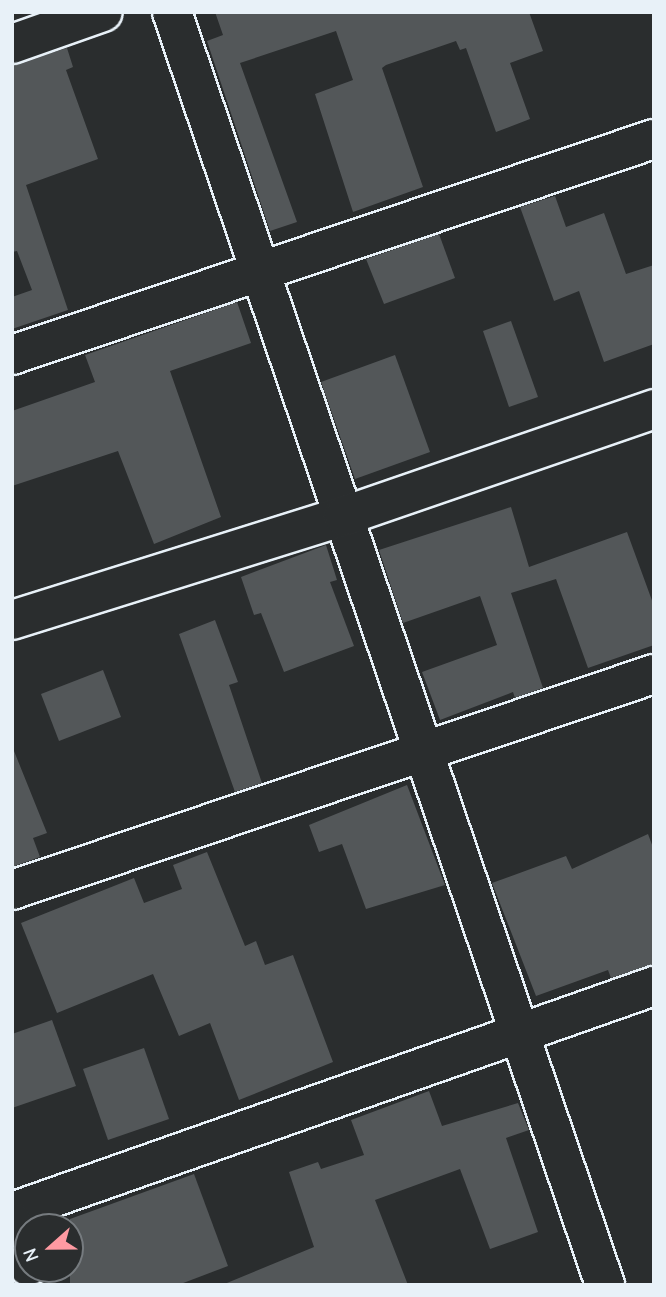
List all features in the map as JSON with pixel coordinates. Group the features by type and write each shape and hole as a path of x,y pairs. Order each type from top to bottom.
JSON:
{"street":[{"path":"12,44 103,12"},
{"path":"172,12 520,1034 598,1283"},
{"path":"12,355 654,139"},
{"path":"12,620 344,516 654,409"},
{"path":"12,890 654,674"},
{"path":"12,1212 654,986"}],"building":[{"path":"215,12 529,12 543,51 510,63 530,119 496,132 466,48 460,50 456,41 386,65 382,68 423,187 353,212 315,94 353,80 336,31 240,63 297,222 270,231 207,41 223,35"},
{"path":"67,48 73,67 66,70 98,159 26,185 68,310 12,329 12,297 32,290 17,251 12,252 12,65"},
{"path":"555,196 566,227 604,213 626,274 654,265 654,344 604,362 579,291 554,301 520,207"},
{"path":"439,234 455,278 384,304 366,259"},
{"path":"237,302 251,343 170,371 221,517 154,544 118,451 12,486 12,411 95,382 85,355"},
{"path":"511,321 538,397 509,407 483,331"},
{"path":"395,355 430,452 355,479 321,382"},
{"path":"511,507 529,567 627,532 654,606 654,645 588,668 556,579 511,593 543,688 515,698 513,692 440,720 422,672 497,645 480,596 403,623 379,550"},
{"path":"326,545 337,580 330,582 354,646 284,672 261,613 254,615 241,577"},
{"path":"215,620 238,682 229,685 262,783 235,792 179,634"},
{"path":"103,670 121,717 59,741 41,694"},
{"path":"12,746 47,833 33,838 40,857 12,867"},
{"path":"407,785 445,885 366,909 342,844 319,852 309,825"},
{"path":"648,834 654,850 654,965 611,978 608,970 536,996 492,883 566,856 572,869"},
{"path":"207,852 245,946 256,941 265,965 293,955 333,1062 239,1100 210,1023 179,1036 153,974 57,1013 21,923 134,878 144,903 182,889 173,865"},
{"path":"52,1020 76,1086 12,1108 12,1034"},
{"path":"144,1048 169,1119 108,1140 83,1069"},
{"path":"429,1091 442,1126 518,1103 529,1130 506,1138 538,1232 490,1249 460,1169 375,1200 408,1285 222,1285 314,1247 289,1172 318,1162 321,1169 364,1155 351,1120"},
{"path":"194,1174 228,1266 178,1285 70,1285 84,1283 84,1214"}]}
